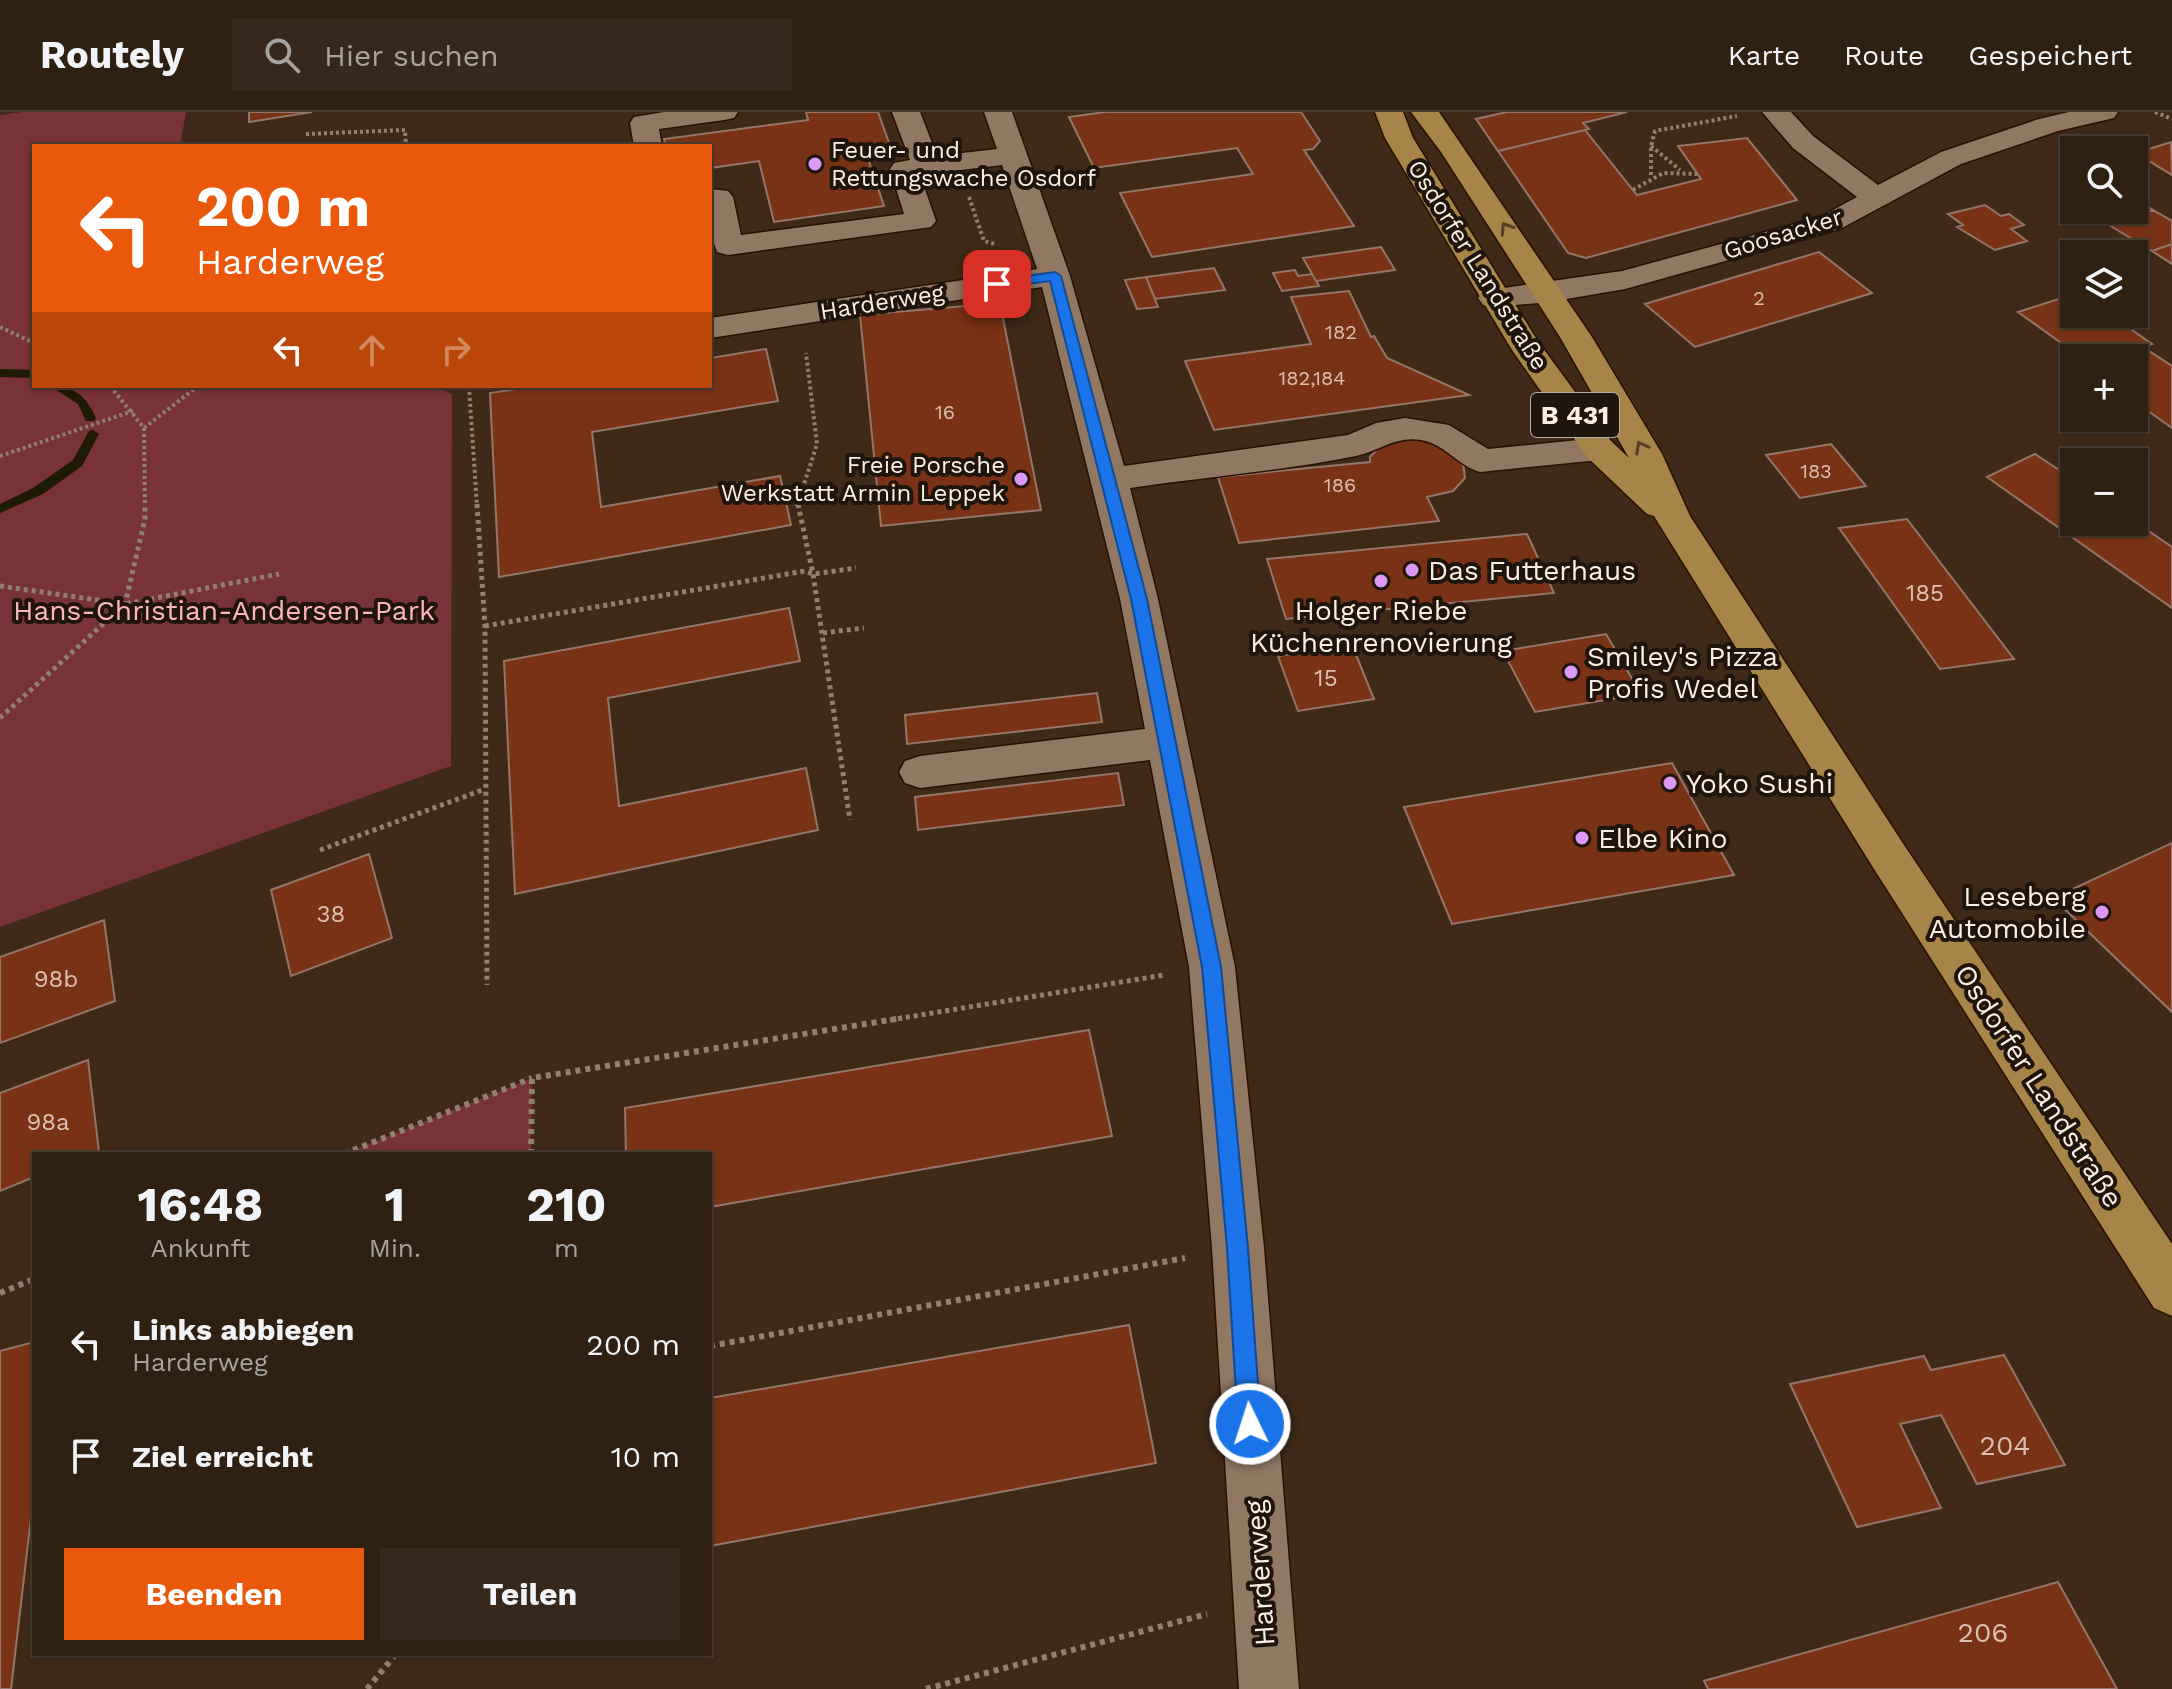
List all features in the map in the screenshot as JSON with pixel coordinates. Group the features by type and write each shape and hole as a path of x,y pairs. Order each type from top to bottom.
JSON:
{"main road":[{"name":"Osdorfer Landstraße","path":"1389,112 1399,138 1494,298 1599,449 1673,518"},
{"name":"Osdorfer Landstraße","path":"1425,112 1549,293 1645,454 1673,518 1889,857 2172,1290"}],"street":[{"path":"648,144 644,123 724,112"},
{"path":"906,112 926,166"},
{"name":"Harderweg","path":"998,112 1055,276 1110,479 1139,599 1212,967 1238,1248 1269,1689"},
{"path":"1776,112 1803,142 1878,199"},
{"name":"Goosacker","path":"1494,298 1549,293 1625,280 1830,223 1951,158 2049,125 2104,112"},
{"path":"712,198 718,197 728,246 921,221 904,169 1012,155"},
{"name":"Harderweg","path":"712,328 1055,276"},
{"path":"1110,479 1356,445 1373,434 1395,428 1420,428 1446,434 1465,446 1480,461 1599,449"},
{"path":"920,772 1167,742"}],"path":[{"path":"2155,112 2172,119"},
{"path":"1651,175 1651,146 1655,131 1746,115"},
{"path":"306,134 405,130 406,144"},
{"path":"1651,146 1681,171"},
{"path":"1633,190 1651,175 1681,171 1698,174"},
{"path":"786,318 806,348 817,444 797,506 823,633 850,820"},
{"path":"0,327 32,342"},
{"path":"0,718 125,604 145,519 144,428 112,388"},
{"path":"144,428 195,388"},
{"path":"469,388 485,626 487,985"},
{"path":"0,456 133,411"},
{"path":"485,626 805,571 813,574 856,568"},
{"path":"0,586 125,604 279,574"},
{"path":"823,633 864,628"},
{"path":"320,850 485,789"},
{"path":"349,1152 532,1078 1212,967"},
{"path":"531,1152 532,1078"},
{"path":"712,1346 1238,1248"},
{"path":"0,1293 32,1280"},
{"path":"926,1689 1262,1600"},
{"path":"367,1689 394,1656"}],"green space":[{"name":"Hans-Christian-Andersen-Park","path":"23,112 186,112 180,144 32,144 32,388 438,388 452,394 451,766 0,927 0,115"},
{"path":"532,1078 531,1152 349,1152"}],"building":[{"path":"249,112 312,112 249,122"},
{"name":"Feuer- und Rettungswache Osdorf","path":"806,112 878,112 889,143 864,147 884,206 774,222 759,161 712,168 712,144 665,144 664,139 808,120"},
{"path":"1105,112 1301,112 1320,141 1313,149 1304,150 1354,226 1152,257 1120,193 1253,174 1237,148 1094,168 1069,117"},
{"path":"1507,112 1627,112 1583,123 1589,129 1498,151 1476,119"},
{"path":"1585,130 1637,195 1701,179 1678,146 1747,138 1797,200 1586,258 1568,253 1498,151"},
{"path":"2171,142 2172,175 2148,160 2148,149"},
{"path":"1985,205 2001,216 2009,214 2024,225 2011,229 2027,241 1995,250 1957,227 1963,225 1948,214"},
{"path":"2153,210 2172,221 2172,244 2152,251 2148,249 2148,240 2134,240 2109,225 2148,224 2148,212"},
{"path":"2172,244 2172,264 2152,251"},
{"path":"1381,247 1395,270 1316,281 1303,258"},
{"path":"1819,252 1872,293 1695,347 1645,304"},
{"path":"1214,268 1225,290 1155,299 1146,277"},
{"path":"1295,270 1298,276 1312,274 1319,286 1282,291 1273,273"},
{"path":"1146,277 1158,307 1137,309 1125,280"},
{"path":"1349,291 1371,337 1374,336 1387,358 1469,395 1214,430 1185,361 1311,344 1291,297"},
{"path":"2060,298 2060,328 2129,328 2152,344 2063,344 2018,312"},
{"path":"1000,303 1041,510 881,526 860,315"},
{"path":"766,349 778,401 592,432 601,507 780,476 791,525 499,577 490,393 522,388 712,388 712,358"},
{"path":"2148,350 2172,366 2172,428 2148,411"},
{"path":"1403,438 1429,439 1463,462 1465,478 1453,491 1427,497 1439,521 1239,543 1218,477 1370,462 1370,457 1383,443"},
{"path":"1831,444 1866,486 1800,498 1766,455"},
{"path":"2035,454 2060,471 2060,529 1987,477"},
{"path":"1907,519 2014,659 1940,669 1839,528"},
{"path":"2148,531 2172,547 2172,608 2070,536 2148,536"},
{"path":"1527,534 1554,593 1286,619 1267,559"},
{"path":"789,608 800,661 608,698 619,806 806,768 818,830 515,894 504,661"},
{"name":"Smiley's Pizza Profis Wedel","path":"1606,634 1641,694 1535,712 1503,651"},
{"path":"1352,645 1374,699 1298,711 1278,656"},
{"path":"1097,693 1102,722 907,744 905,715"},
{"path":"1672,763 1734,875 1452,924 1404,807"},
{"path":"1118,773 1124,805 918,830 915,797"},
{"path":"2172,843 2172,1012 2053,898"},
{"path":"369,854 392,938 291,976 271,890"},
{"path":"104,920 115,1001 0,1043 0,957"},
{"path":"1089,1030 1112,1136 712,1207 712,1152 626,1152 625,1108"},
{"path":"88,1060 99,1152 32,1152 32,1178 0,1191 0,1093"},
{"path":"1129,1325 1156,1463 712,1546 712,1398"},
{"path":"32,1343 32,1509 11,1689 0,1689 0,1351"},
{"path":"2004,1355 2065,1465 1977,1484 1941,1415 1900,1424 1941,1508 1857,1527 1790,1384 1924,1356 1931,1370"},
{"path":"2058,1582 2117,1689 1708,1689 1704,1681"}],"waterway":[{"path":"0,373 32,374"},
{"path":"59,388 83,402 90,418"},
{"path":"0,509 38,491 78,463 93,434"}],"place":[{"name":"Feuer- und Rettungswache Osdorf","path":"815,164"},
{"name":"Freie Porsche Werkstatt Armin Leppek","path":"1021,479"},
{"name":"Das Futterhaus","path":"1412,570"},
{"name":"Holger Riebe Küchenrenovierung","path":"1381,581"},
{"name":"Smiley's Pizza Profis Wedel","path":"1571,672"},
{"name":"Yoko Sushi","path":"1670,783"},
{"name":"Elbe Kino","path":"1582,838"},
{"name":"Leseberg Automobile","path":"2102,912"}],"route":[{"path":"997,284 1055,276 1139,599 1212,967 1238,1248 1250,1424"}]}
